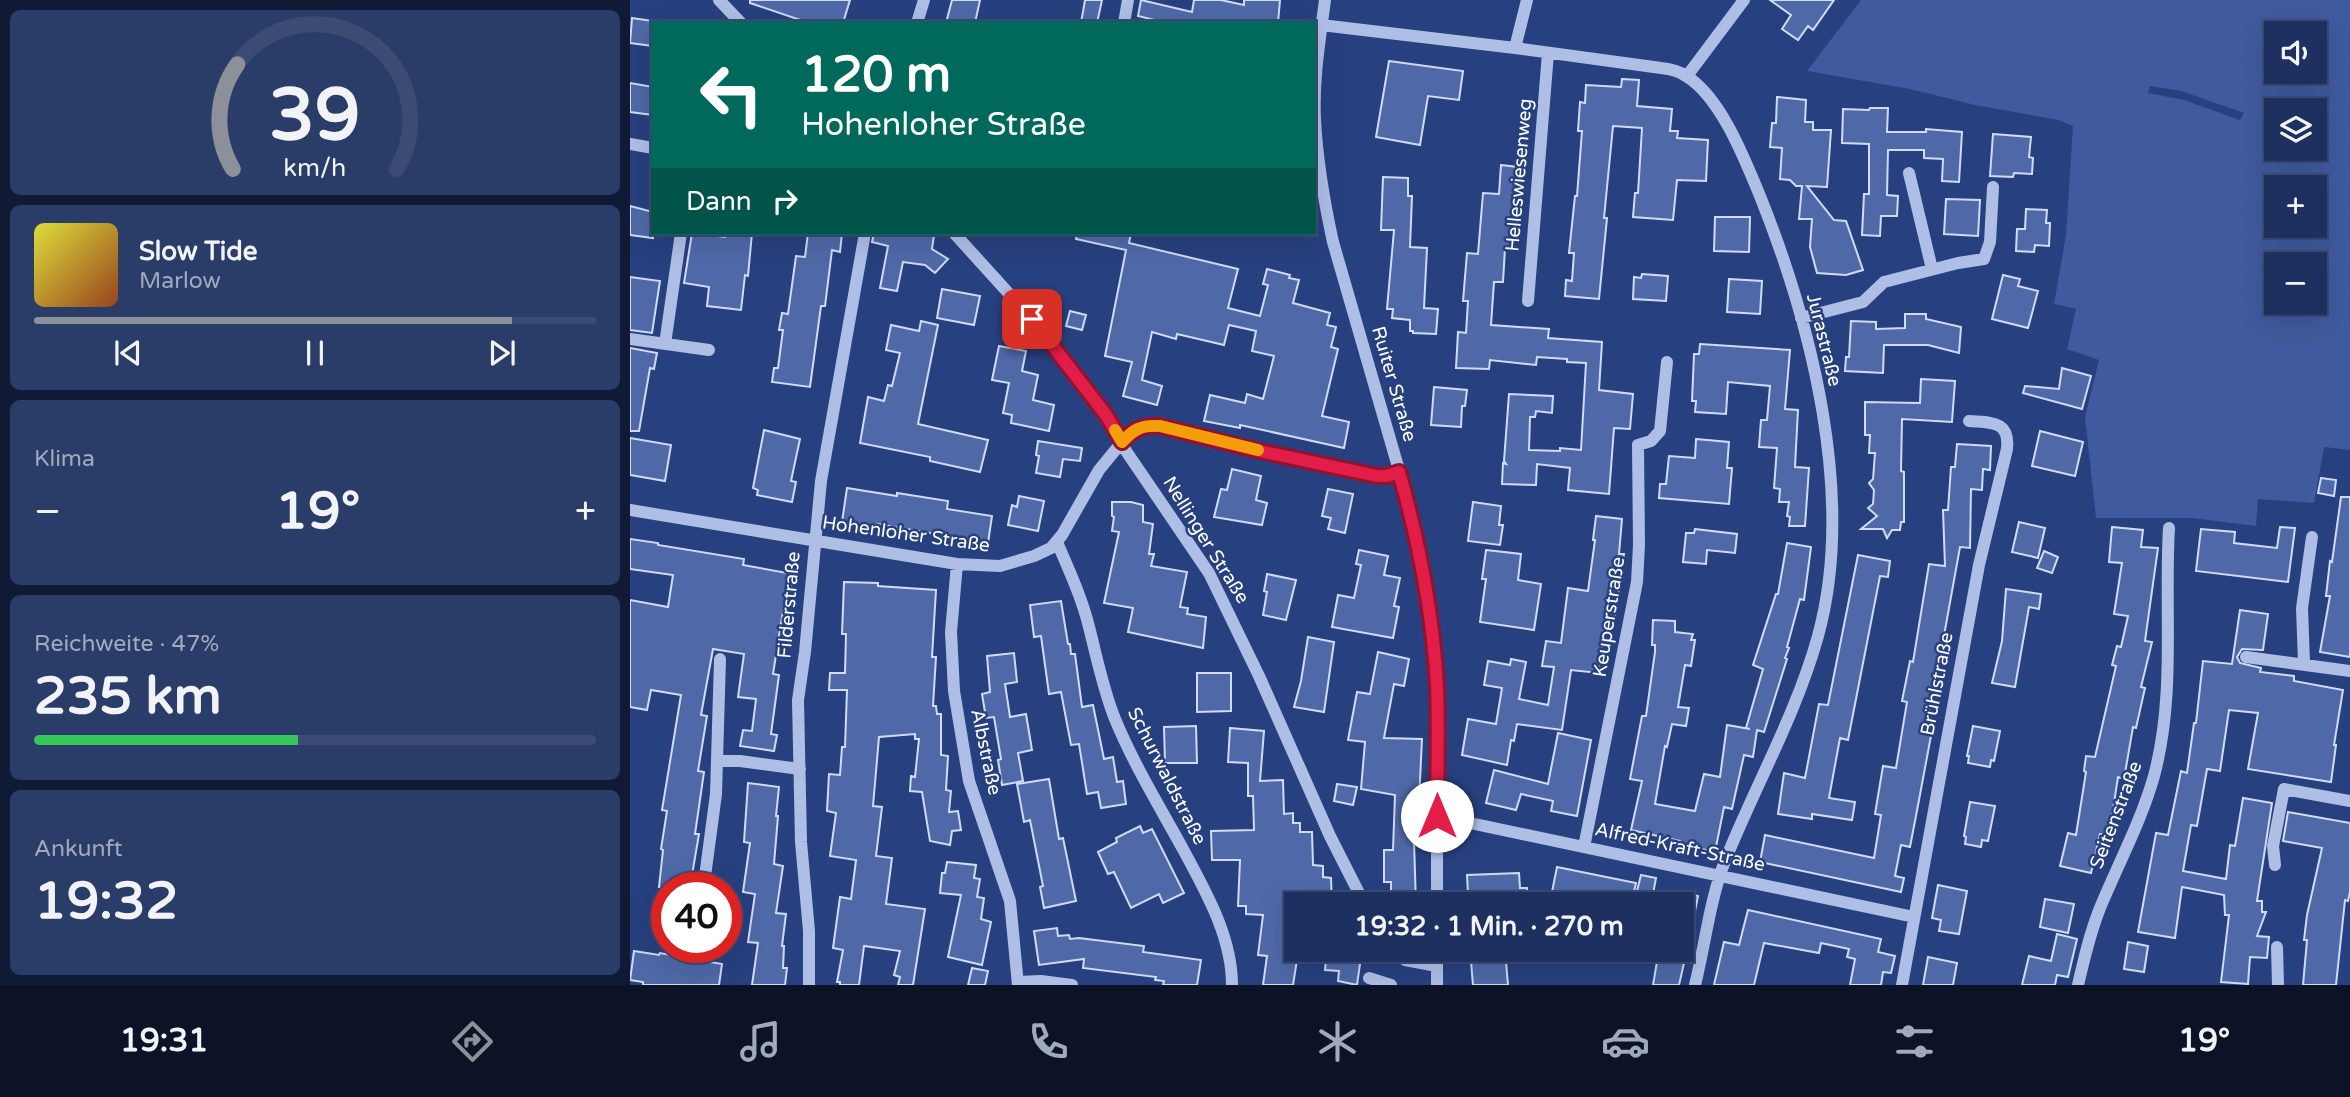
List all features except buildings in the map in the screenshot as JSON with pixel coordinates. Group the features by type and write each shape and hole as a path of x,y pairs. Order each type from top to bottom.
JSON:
{"street":[{"path":"719,0 739,21"},
{"path":"918,21 925,0"},
{"path":"1124,21 1128,0"},
{"name":"Ruiter Straße","path":"1316,82 1325,0"},
{"path":"1515,48 1527,0"},
{"path":"1321,25 1661,68 1687,76 1744,0"},
{"name":"Helleswiesenweg","path":"1528,301 1548,53"},
{"name":"Jurastraße","path":"1687,76 1715,105 1749,169 1783,258 1801,318 1819,402 1831,484 1830,563 1818,633 1798,696 1720,875 1695,985"},
{"name":"Ruiter Straße","path":"1316,132 1317,170 1333,242 1419,549 1434,650 1438,720 1437,892"},
{"path":"630,144 651,148"},
{"path":"1909,173 1932,270"},
{"path":"1801,318 1863,302 1884,282 1984,259 1990,242 1993,187"},
{"path":"665,344 681,235"},
{"name":"Filderstraße","path":"809,985 810,954 802,858 798,700 821,481 865,235"},
{"name":"Nellinger Straße","path":"956,235 1004,286 1106,415 1217,588 1329,836 1357,892"},
{"path":"630,338 709,350"},
{"name":"Keuperstraße","path":"1584,847 1637,582 1638,445 1651,441 1660,431 1667,362"},
{"name":"Brühlstraße","path":"1902,985 1979,565 2007,449 2007,434 2004,429 1992,423 1969,421"},
{"path":"1057,542 1093,479 1122,442 1136,428 1145,425 1160,426 1377,476 1399,472"},
{"name":"Hohenloher Straße","path":"630,510 957,564 1000,566 1043,552 1057,542"},
{"name":"Seitenstraße","path":"2078,985 2099,911 2146,800 2162,740 2168,685 2169,528"},
{"path":"2304,663 2302,608 2312,537"},
{"name":"Schurwaldstraße","path":"1057,542 1084,611 1114,718 1210,901 1227,945 1232,985"},
{"name":"Albstraße","path":"957,564 951,632 954,691 970,781 1010,901 1018,984"},
{"path":"2246,657 2350,671"},
{"path":"706,872 716,794 720,659"},
{"path":"717,761 740,761 800,769"},
{"path":"2275,865 2273,846 2284,789 2350,801"},
{"name":"Alfred-Kraft-Straße","path":"1437,816 1914,917"},
{"path":"2277,947 2278,985"},
{"path":"1416,962 1437,966"},
{"path":"1437,962 1437,985"},
{"path":"1368,978 1391,985"},
{"path":"1018,984 1041,981 1072,985"}],"shaded area":[{"path":"1861,0 2350,0 2350,450 2324,447 2314,503 2258,499 2256,526 2192,518 2096,518 2085,417 2099,360 2067,349 2076,309 2054,304 2066,235 2073,126 2059,120 1975,105 1910,89 1807,71","holes":["2150,86 2181,91 2244,113 2240,120 2184,100 2148,93"]}],"slow traffic":[{"path":"1115,430 1122,442 1136,428 1145,425 1160,426 1258,450"}],"route":[{"path":"1032,319 1106,415 1122,442 1136,428 1145,425 1160,426 1377,476 1399,472 1419,549 1434,650 1438,720 1437,816"}]}
